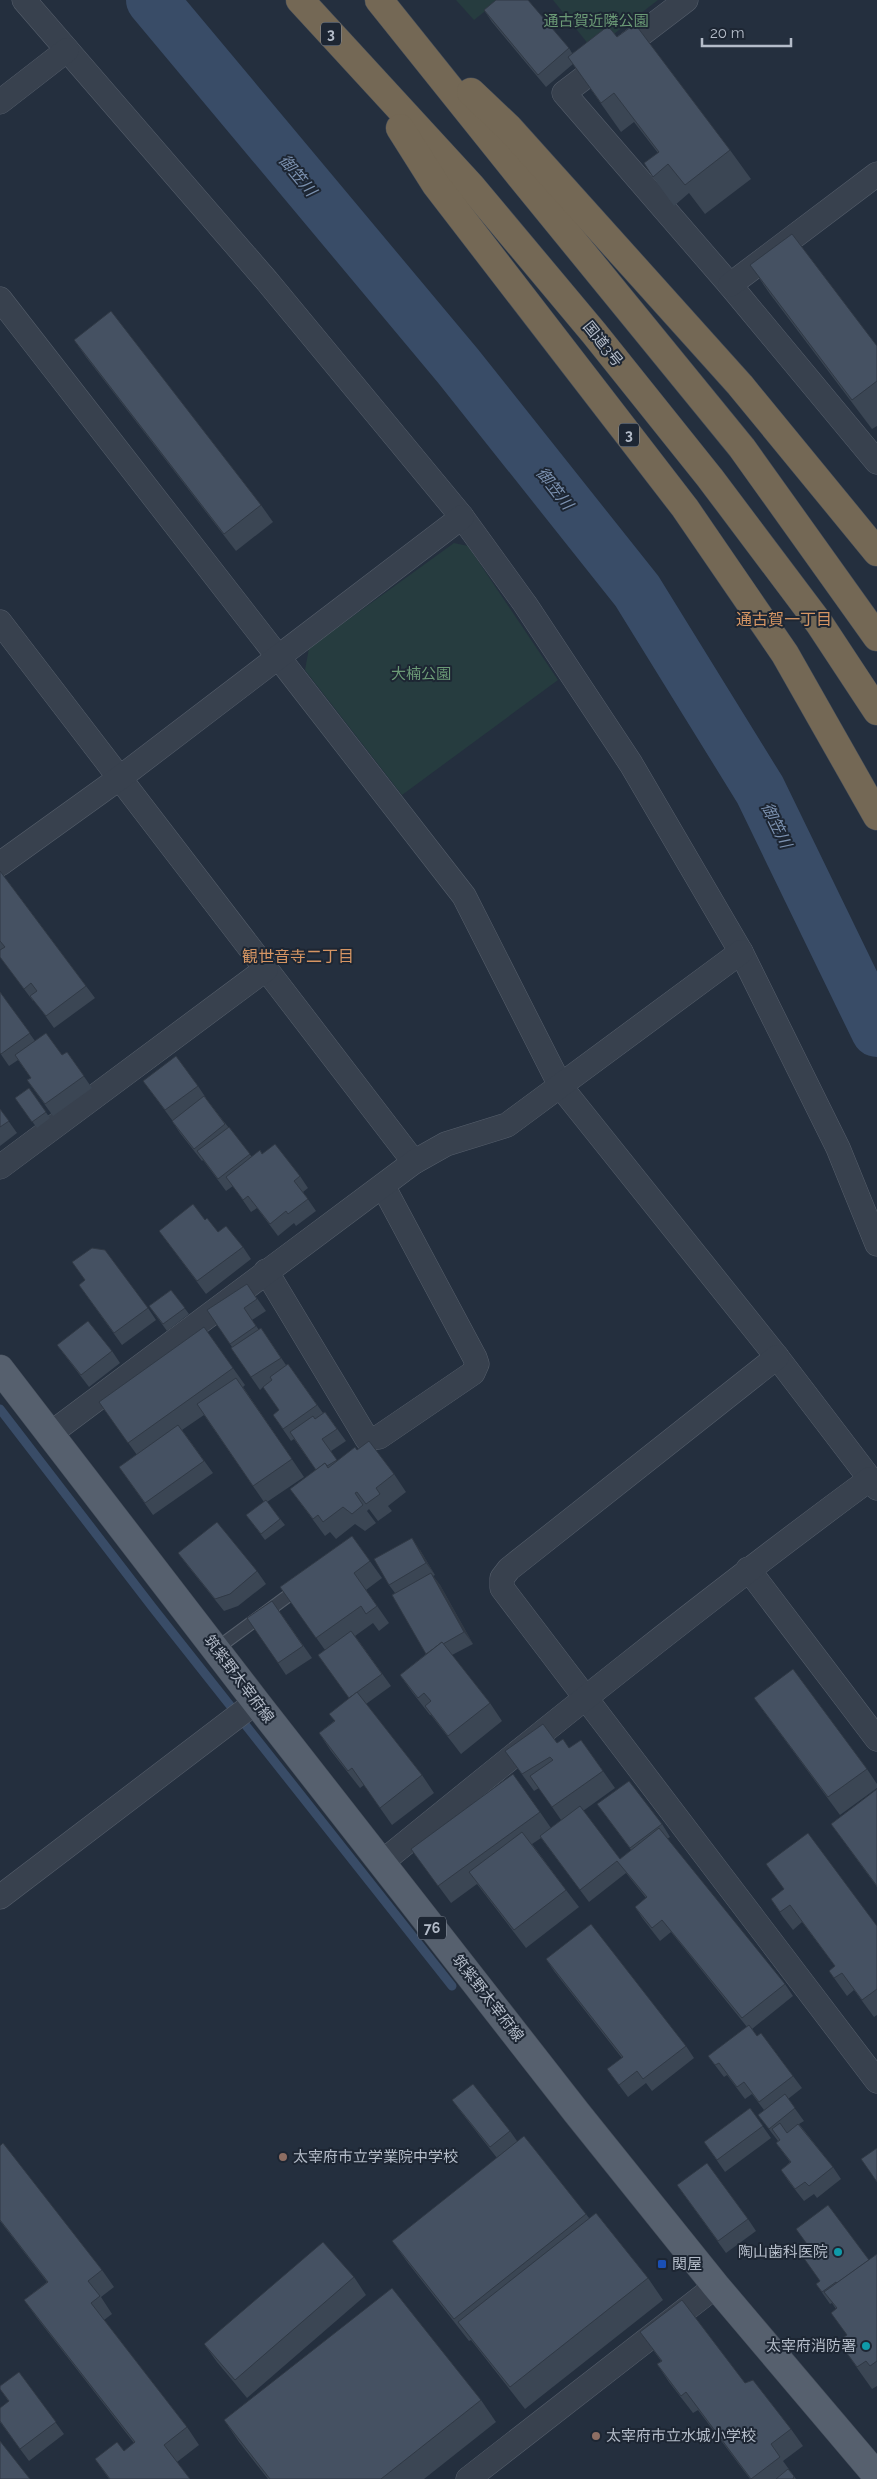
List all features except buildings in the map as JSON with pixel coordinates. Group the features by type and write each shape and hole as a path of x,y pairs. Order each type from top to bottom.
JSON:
{"highway":[{"name":"国道3号","path":"300,0 471,186 667,424 819,623 877,711"},
{"path":"379,0 400,23 522,142 740,385 877,552"},
{"path":"400,23 520,176 742,448 877,637"},
{"name":"3","path":"362,68 436,184 691,516 785,654 877,816"}],"main road":[{"name":"筑紫野太宰府線","path":"0,1369 216,1649 252,1705 381,1862 716,2286 877,2476"}],"street":[{"path":"24,0 267,281 462,516 525,604 631,764 741,952 838,1148 877,1244"},
{"path":"686,0 564,93 730,285 877,462"},
{"path":"0,102 68,50"},
{"path":"730,285 877,174"},
{"path":"0,299 464,896 561,1087 778,1357 874,1483 748,1569 584,1698 381,1862"},
{"path":"0,864 121,777 462,516"},
{"path":"0,622 121,777 414,1162"},
{"path":"50,1434 266,1270 414,1162 446,1144 507,1125 561,1087 741,952"},
{"path":"0,1168 266,969"},
{"path":"266,1270 367,1440 379,1437 473,1373 478,1364 383,1186"},
{"path":"778,1357 509,1569 502,1578 502,1588 877,2081"},
{"path":"748,1569 877,1739"},
{"path":"0,1897 252,1705"},
{"path":"468,2479 716,2286"}],"lane":[{"path":"216,1649 307,1581"}],"green space":[{"path":"456,0 499,0 474,20"},
{"name":"通古賀近隣公園","path":"553,0 658,0 593,50"},
{"name":"大楠公園","path":"454,543 468,546 558,680 402,795 305,670 309,648"}],"waterway":[{"name":"御笠川","path":"152,0 458,366 637,591 760,790 877,1031"},
{"path":"0,1409 153,1608 452,1986"}],"place":[{"name":"太宰府市立学業院中学校","path":"283,2157"},
{"name":"陶山歯科医院","path":"838,2252"},
{"name":"関屋","path":"662,2264"},
{"name":"太宰府消防署","path":"866,2346"},
{"name":"太宰府市立水城小学校","path":"596,2436"}],"district":[{"name":"通古賀一丁目","path":"784,619"},
{"name":"観世音寺二丁目","path":"298,956"}]}
